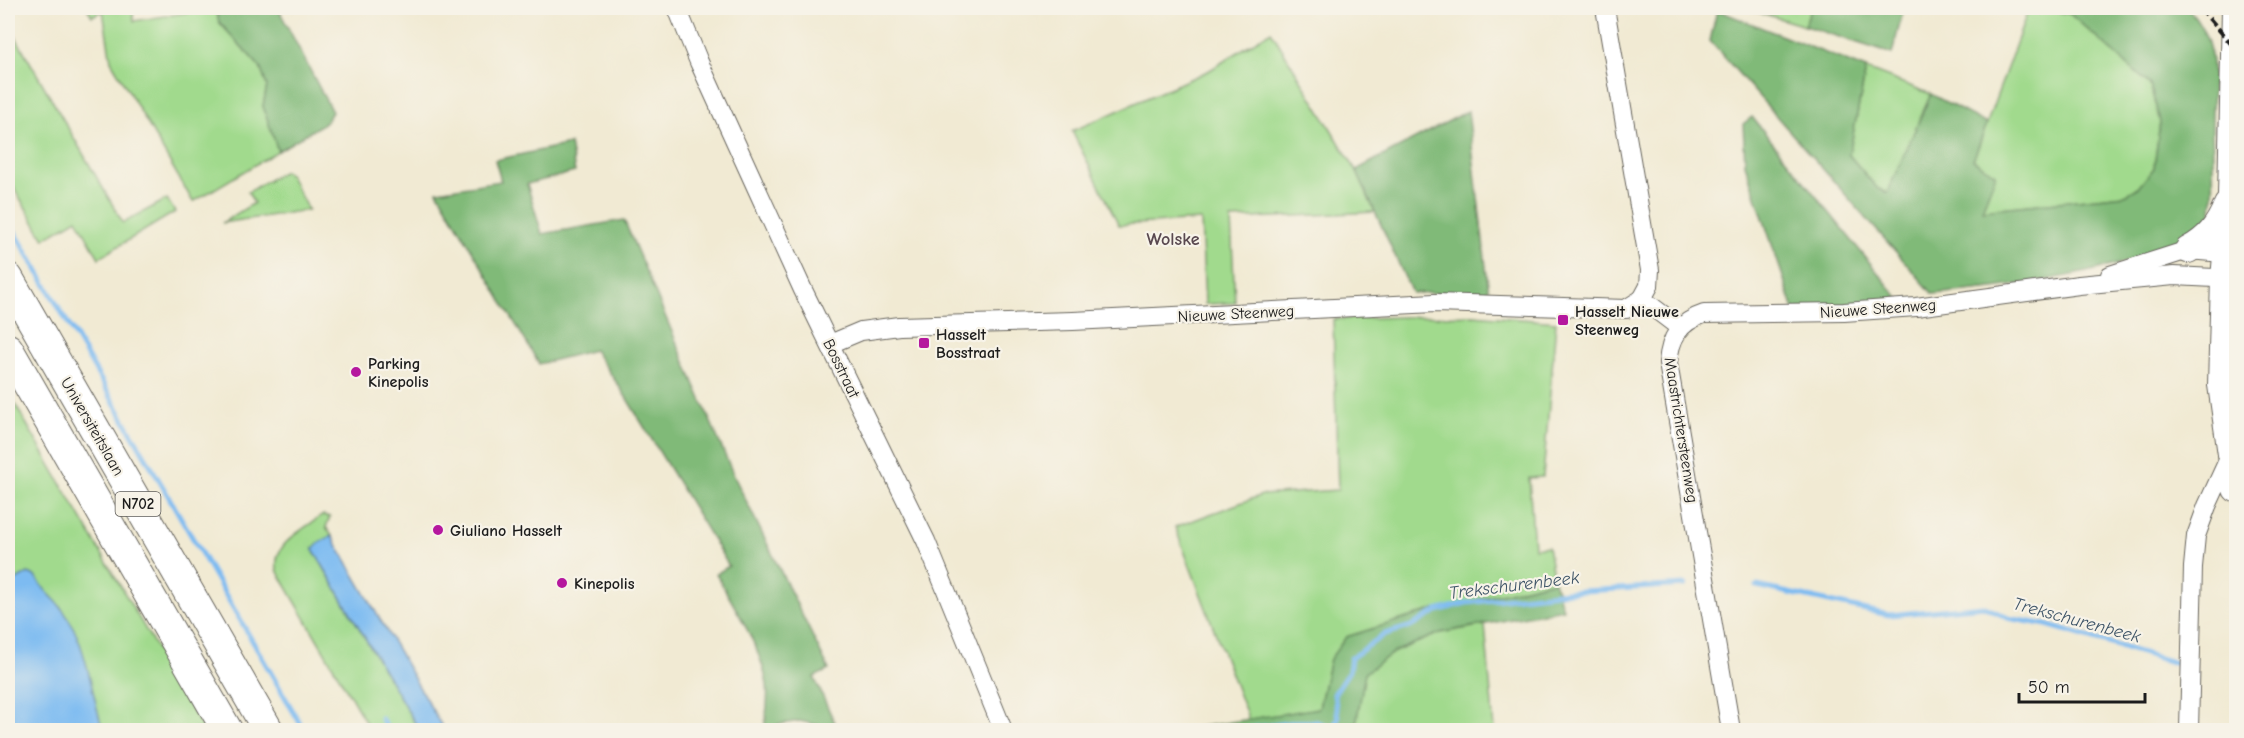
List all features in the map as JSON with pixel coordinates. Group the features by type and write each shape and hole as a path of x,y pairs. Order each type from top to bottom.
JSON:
{"highway":[{"name":"Universiteitslaan","path":"8,278 268,730"},
{"name":"N702","path":"8,349 227,730"}],"main road":[{"path":"2235,8 2232,254 2221,385 2236,489"},
{"path":"2188,250 2219,226 2231,197"}],"street":[{"name":"Bosstraat","path":"677,8 699,62 830,344 926,541 1003,730"},
{"path":"1605,8 1650,270 1649,286 1642,299 1679,327"},
{"name":"Nieuwe Steenweg","path":"2079,285 2188,250 2232,254"},
{"name":"Nieuwe Steenweg","path":"1679,327 1691,318 1704,314 1844,312 1916,307 2079,285 2174,276 2230,279"},
{"name":"Nieuwe Steenweg","path":"830,344 861,331 899,326 1073,321 1435,303 1626,309 1642,299"},
{"name":"Maastrichtersteenweg","path":"1679,327 1669,346 1668,363 1731,730"},
{"path":"2189,730 2193,567 2196,536 2206,506 2230,456"}],"green space":[{"path":"87,8 132,8 134,21 216,8 219,22 260,67 267,86 263,106 278,151 193,202 111,61 103,11 92,16"},
{"path":"216,8 281,8 281,14 332,112 326,122 278,151 263,106 267,86 260,67 219,22"},
{"path":"1744,8 1811,8 1805,26"},
{"path":"1811,8 1904,8 1892,54 1805,26"},
{"path":"2029,8 2043,8 2070,14 2150,85 2160,122 2154,168 2138,188 2125,195 1982,210 1973,161"},
{"path":"2043,8 2188,8 2198,21 2210,48 2213,76 2212,207 2208,227 2201,235 2140,258 2082,273 2023,284 1933,294 1710,41 1717,10 1866,69 1849,155 1877,188 1887,193 1931,94 1987,124 1973,160 1996,174 1982,210 2125,195 2138,188 2154,168 2160,122 2150,85 2070,14"},
{"path":"1271,31 1356,170 1375,212 1231,219 1235,303 1205,304 1201,220 1119,225 1072,131 1210,70"},
{"path":"15,36 123,223 167,199 175,212 99,258 77,219 44,239 8,178 8,41"},
{"path":"1866,69 1931,94 1887,193 1877,188 1849,155"},
{"path":"1468,111 1489,293 1412,293 1356,170"},
{"path":"1752,117 1900,300 1794,310 1745,164 1743,124"},
{"path":"570,144 575,172 527,184 542,234 624,220 734,476 829,670 814,677 838,730 800,721 764,730 768,696 764,669 746,627 716,574 729,566 621,389 594,350 539,364 437,191 501,181 495,160"},
{"path":"284,171 289,174 308,210 222,223 254,203 248,192"},
{"path":"1474,315 1556,322 1543,477 1529,478 1534,548 1548,546 1554,581 1426,612 1330,659 1319,708 1249,721 1175,527 1262,495 1338,490 1333,319"},
{"path":"8,392 204,730 8,730"},
{"path":"323,515 330,517 326,527 332,536 320,542 313,549 419,730 370,730 278,572 279,554 290,538"},
{"path":"1554,581 1563,609 1440,633 1394,652 1365,673 1355,730 1181,730 1319,708 1330,659 1346,637 1426,612"},
{"path":"1485,625 1494,730 1355,730 1364,673 1394,652 1440,633"}],"water":[{"path":"332,536 444,730 419,730 313,549 320,542"},
{"path":"28,573 37,578 71,622 84,656 103,730 8,730 8,580 15,581"}],"waterway":[{"path":"8,220 304,730"},
{"name":"Trekschurenbeek","path":"1240,730 1296,722 1317,722 1333,728 1338,718 1334,694 1349,671 1351,658 1385,634 1412,626 1437,611 1466,603 1567,592 1685,585"},
{"name":"Trekschurenbeek","path":"1757,586 1889,615 1983,606 2008,618 2047,625 2179,664"},
{"name":"Trekschurenbeek","path":"381,718 388,730"}],"railway":[{"path":"2200,8 2236,49"}],"place":[{"name":"Hasselt Nieuwe Steenweg","path":"1563,320"},
{"name":"Hasselt Bosstraat","path":"924,343"},
{"name":"Parking Kinepolis","path":"356,372"},
{"name":"Giuliano Hasselt","path":"438,530"},
{"name":"Kinepolis","path":"562,583"}],"district":[{"name":"Wolske","path":"1173,239"}]}
